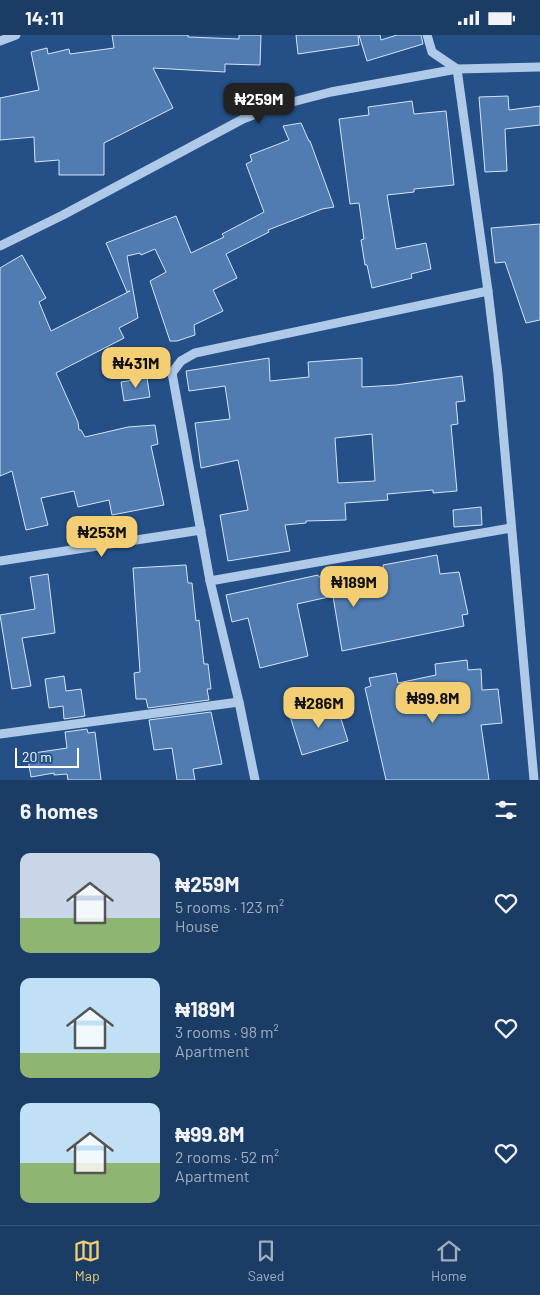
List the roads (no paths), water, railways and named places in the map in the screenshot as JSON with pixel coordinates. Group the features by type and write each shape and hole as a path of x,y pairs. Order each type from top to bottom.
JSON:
{"street":[{"path":"0,41 16,35"},
{"path":"427,35 432,52 457,69 498,374 534,780"},
{"path":"0,246 63,215 242,119 273,107 331,91 457,69 540,67"},
{"path":"254,780 239,702 210,581 172,373 182,361 195,353 488,291"},
{"path":"0,561 201,529"},
{"path":"210,581 511,529"},
{"path":"0,733 239,702"}]}
